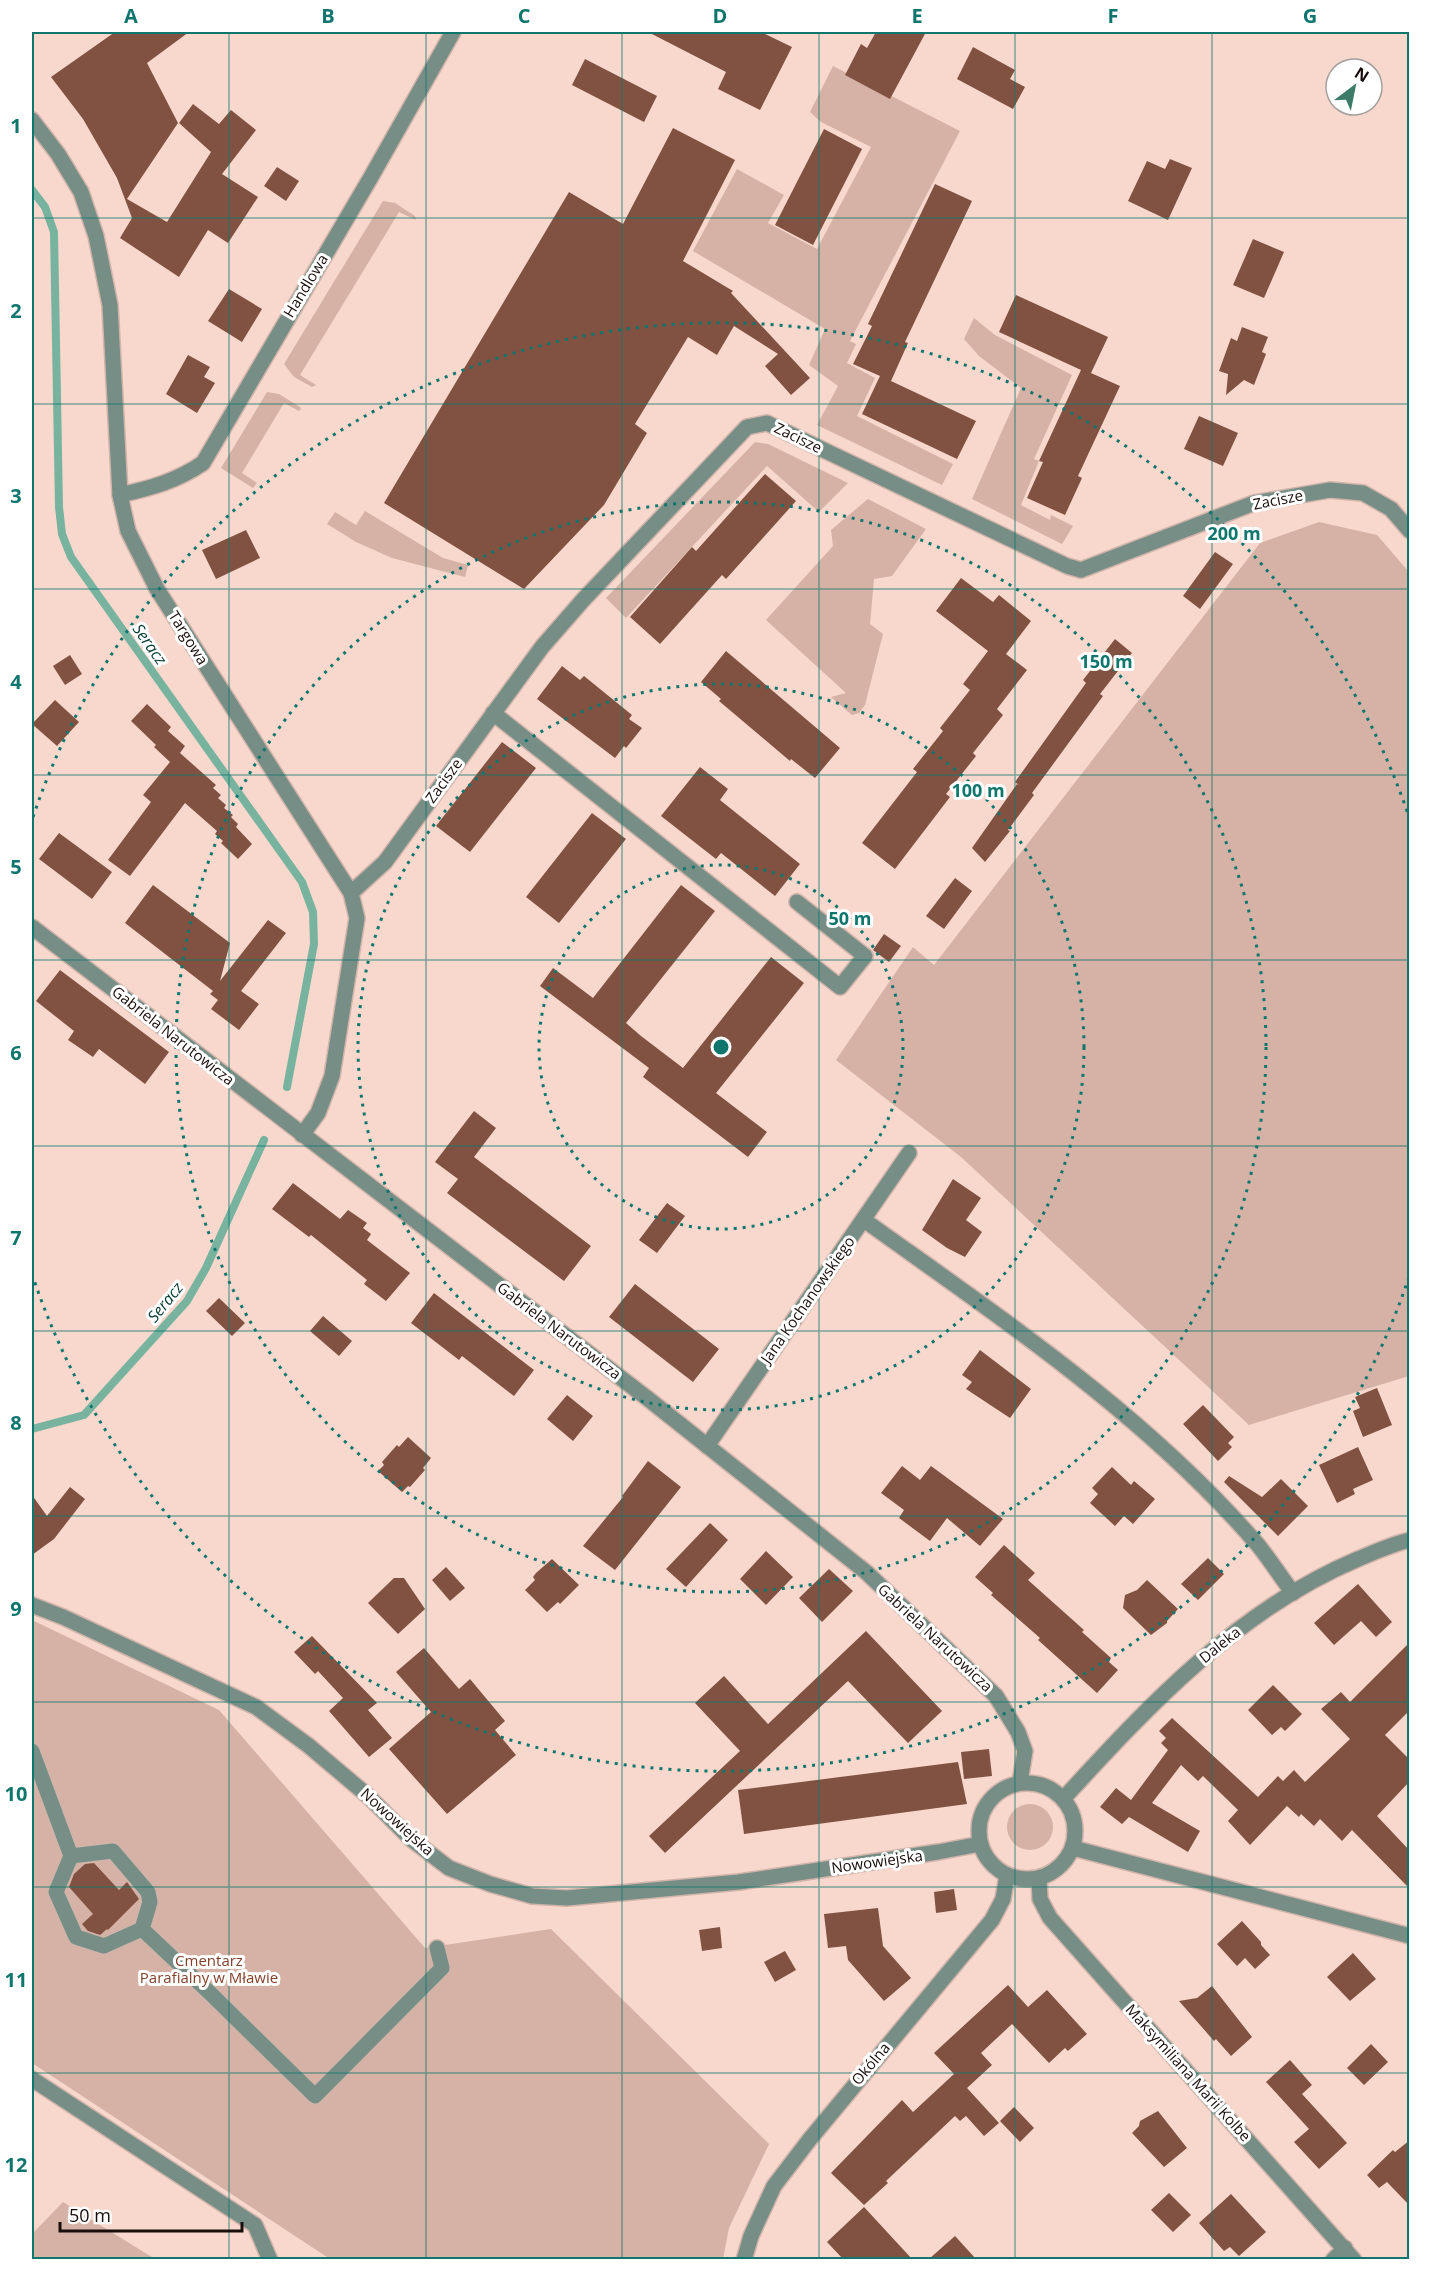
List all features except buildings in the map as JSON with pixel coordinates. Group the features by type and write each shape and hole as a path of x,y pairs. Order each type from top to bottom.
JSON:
{"street":[{"name":"Handlowa","path":"120,495 166,483 185,475 203,463 371,177 453,32"},
{"name":"Targowa","path":"32,120 58,154 81,192 96,236 110,305 120,495 128,531 157,589 351,893 357,918 332,1076 318,1113 302,1135"},
{"name":"Zacisze","path":"351,893 385,862 542,647 591,591 747,428 767,423 1067,566 1081,570 1254,503 1330,490 1363,493 1391,509 1410,531"},
{"path":"493,713 840,987 865,956 797,902"},
{"name":"Gabriela Narutowicza","path":"32,927 866,1572 996,1696 1018,1731 1025,1751 1020,1782"},
{"name":"Jana Kochanowskiego","path":"706,1446 909,1153"},
{"path":"864,1220 976,1299 1095,1388 1199,1483 1258,1546 1293,1593"},
{"name":"Daleka","path":"1065,1798 1182,1675 1261,1612 1328,1572 1410,1540"},
{"name":"Nowowiejska","path":"32,1605 63,1617 255,1707 309,1746 367,1795 411,1839 449,1868 490,1884 532,1896 567,1899 739,1882 980,1844"},
{"path":"32,1751 71,1856 56,1892 76,1937 104,1946 142,1929 150,1902 148,1892 113,1851 71,1856"},
{"path":"1020,1782 1035,1782 1051,1788 1065,1798 1073,1812 1077,1828 1073,1848 1054,1872 1039,1878 1023,1880 1006,1875 988,1859 980,1844 979,1820 986,1804 1004,1787 1020,1782"},
{"path":"1073,1848 1410,1936"},
{"name":"Okólna","path":"744,2259 751,2236 774,2186 817,2130 992,1920 1003,1899 1006,1875"},
{"name":"Maksymiliana Marii Kolbe","path":"1039,1878 1040,1899 1050,1918 1350,2254"},
{"path":"142,1929 315,2096 442,1968 437,1948"},
{"path":"32,2079 255,2226 270,2259"},
{"path":"1332,2259 1350,2254"}],"green space":[{"path":"833,66 960,131 850,341 856,344 847,363 875,378 857,416 953,464 942,485 817,425 838,386 809,365 825,329 693,251 737,169 784,195 768,223 817,249 871,147 821,122 810,112"},
{"path":"383,201 395,203 415,216 416,220 399,212 300,375 316,385 312,387 294,377 284,364"},
{"path":"974,318 995,335 1072,375 1034,459 1039,461 1021,505 1050,520 1051,515 1073,526 1062,544 972,499 1021,388 979,356 964,339"},
{"path":"267,392 279,394 301,409 299,411 284,403 242,473 257,483 253,488 221,468"},
{"path":"755,442 768,444 848,483 819,512 767,466 626,618 606,598"},
{"path":"868,499 926,529 892,576 874,579 870,624 883,634 865,705 859,713 852,715 831,697 846,693 766,620 833,546 831,530"},
{"path":"365,511 443,558 468,565 465,577 392,558 356,542 327,524 335,512 356,525"},
{"path":"1319,522 1377,535 1409,572 1409,1376 1249,1425 961,1157 836,1060 913,947 934,965 1260,543"},
{"name":"Cmentarz Parafialny w Mławie","path":"32,1620 219,1710 425,1948 551,1929 769,2144 729,2228 723,2259 330,2259 32,2063"},
{"path":"1030,1804 1046,1811 1053,1827 1046,1843 1030,1850 1014,1843 1007,1827 1014,1811"},
{"path":"63,2202 155,2259 32,2259 32,2234"}],"waterway":[{"name":"Seracz","path":"32,190 45,207 54,232 59,507 62,534 71,557 302,882 313,912 314,944 287,1087"},
{"name":"Seracz","path":"32,1429 84,1415 187,1301 206,1268 264,1140"}]}
